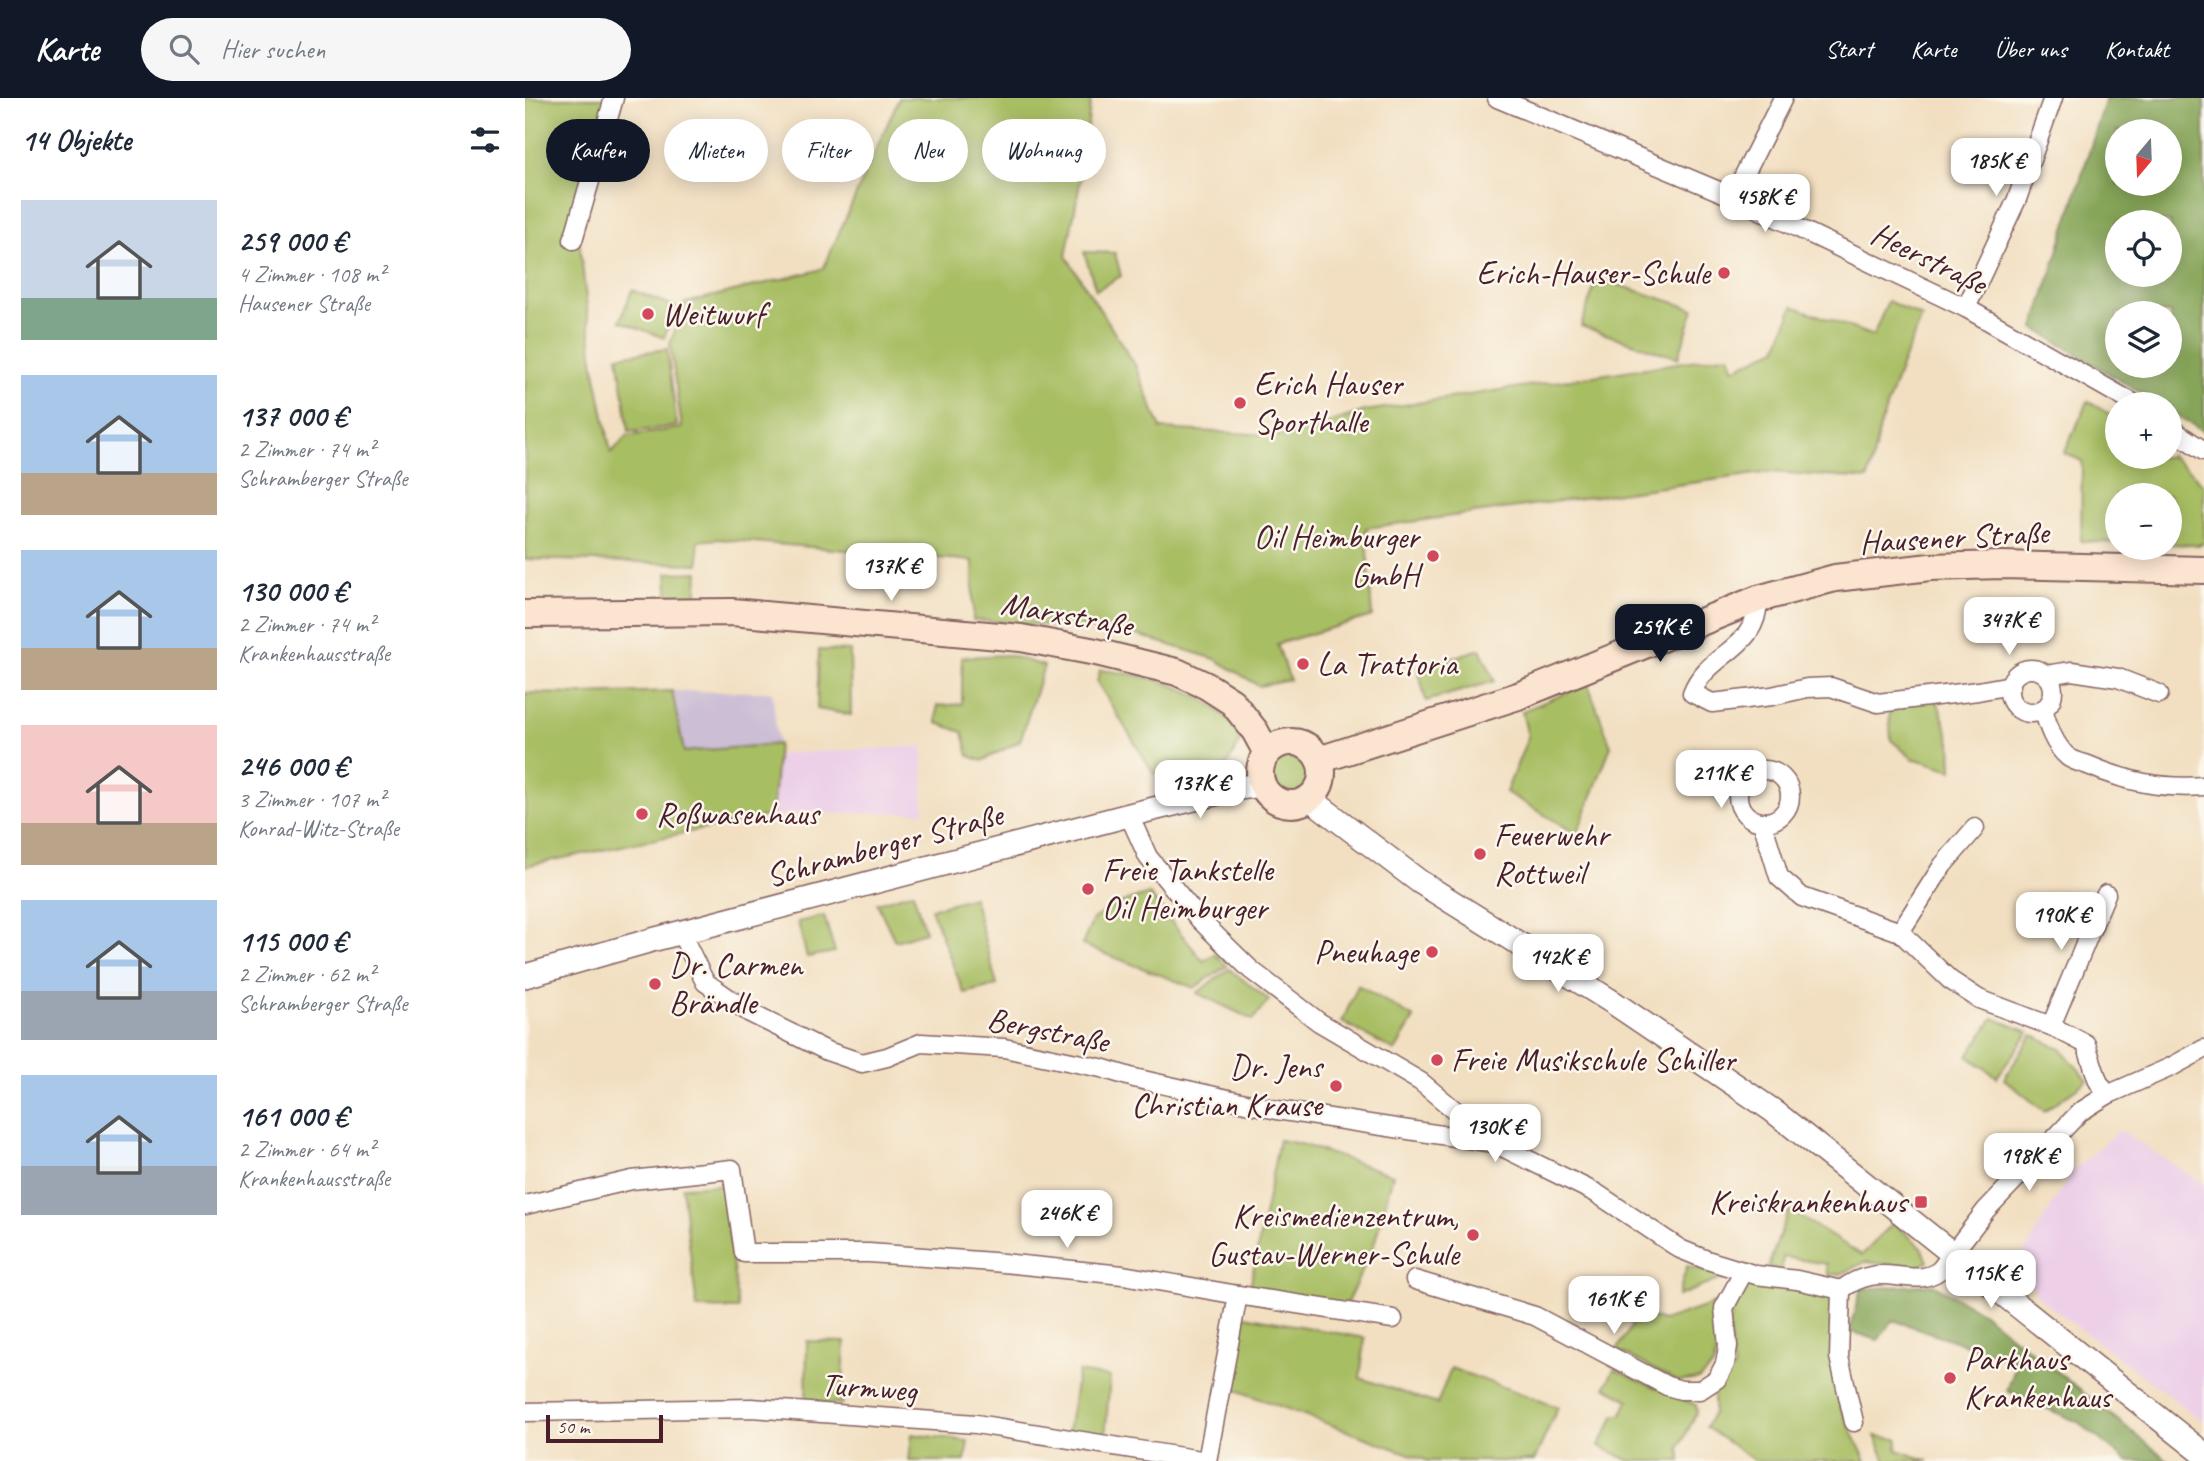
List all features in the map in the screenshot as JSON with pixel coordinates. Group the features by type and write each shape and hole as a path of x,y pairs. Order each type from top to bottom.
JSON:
{"main road":[{"name":"Hausener Straße","path":"1319,760 1518,696 1758,599 1835,578 1930,567 2002,565 2204,570"},
{"name":"Marxstraße","path":"525,614 732,612 1021,638 1096,652 1177,672 1207,686 1232,702 1268,753"},
{"path":"1291,742 1307,747 1319,760 1322,770 1317,790 1301,803 1282,803 1274,799 1262,785 1260,768 1274,747 1291,742"}],"street":[{"path":"573,240 614,98"},
{"name":"Heerstraße","path":"1497,98 1733,197 1966,308 2114,392"},
{"path":"1733,197 1783,98"},
{"path":"1966,308 2017,199 2053,98"},
{"path":"2182,436 2204,451"},
{"path":"1758,599 1758,612 1742,641 1706,670 1698,679 1692,693 1712,703 1772,696 1807,688 1831,687 1878,703 2011,685"},
{"path":"2035,670 2046,675 2053,693 2048,705 2043,709 2036,712 2022,710 2011,700 2011,685 2017,675 2035,670"},
{"path":"2046,675 2073,671 2106,676 2159,694"},
{"path":"2043,709 2051,734 2069,757 2103,772 2150,785 2178,788 2204,786"},
{"name":"Schramberger Straße","path":"525,976 1129,815 1239,788 1262,785"},
{"path":"1310,798 1420,882 1614,1003 1772,1110 2204,1454"},
{"path":"1129,815 1148,857 1200,920 1251,970 1319,1022 1421,1082 1495,1143 1596,1193 1680,1249 1744,1271 1841,1290"},
{"path":"1765,822 1764,828 1779,877 1802,897 1900,932 1950,980 1979,999 2052,1026 2086,1044 2098,1081 2107,1095"},
{"path":"1900,932 1943,865 1975,828"},
{"path":"2052,1026 2106,894"},
{"name":"Bergstraße","path":"681,933 705,982 750,1013 827,1051 862,1063 887,1057 922,1043 1005,1048 1277,1110 1495,1143"},
{"path":"1841,1290 1850,1283 1872,1275 1922,1278 1932,1276 1940,1270 1986,1210 2080,1112 2107,1095 2171,1067 2204,1049"},
{"path":"525,1205 632,1180 732,1169 744,1253 869,1253 1123,1275 1393,1319"},
{"path":"1415,1280 1535,1316 1667,1386 1681,1390 1700,1390 1717,1379 1725,1364 1728,1346 1724,1308 1744,1271"},
{"path":"1841,1290 1839,1357 1854,1422"},
{"path":"1207,1461 1238,1295"},
{"name":"Turmweg","path":"525,1412 752,1408 963,1423 1207,1461"}],"shaded area":[{"path":"672,691 772,692 778,744 684,752"},
{"path":"923,746 924,812 772,815 777,754"},
{"path":"2120,1130 2204,1184 2204,1422 2039,1298 2019,1261 2072,1171"}],"green space":[{"path":"525,98 609,98 604,119 546,119 546,182 589,182 578,229 593,360 611,453 627,436 682,428 670,344 685,303 823,269 862,182 874,182 874,154 888,123 888,182 968,182 968,119 890,119 899,98 1091,98 1088,119 982,119 982,182 1080,182 1066,256 1135,365 1161,429 1289,436 1365,411 1729,355 1734,369 1777,348 1793,306 1873,336 1888,301 1922,317 1881,423 1868,479 1771,472 1366,528 1372,616 1277,644 1290,680 1259,686 1215,659 1124,631 973,620 973,561 718,539 698,541 699,564 525,559"},
{"path":"2106,98 2204,98 2204,432 2182,418 2182,392 2139,392 2116,378 2182,378 2182,301 2105,301 2105,371 2034,328"},
{"path":"1084,252 1115,253 1121,276 1096,290"},
{"path":"1597,278 1694,309 1678,358 1581,326"},
{"name":"Weitwurf","path":"632,290 676,307 664,338 620,321"},
{"path":"667,349 677,426 629,432 618,356"},
{"path":"2088,401 2105,412 2105,469 2182,469 2182,465 2204,486 2204,543 2182,544 2182,483 2105,483 2105,542 2081,541 2082,461 2064,453"},
{"path":"698,572 696,606 669,606 667,573"},
{"path":"1480,649 1495,681 1426,701 1418,669"},
{"path":"819,650 850,651 851,715 817,709"},
{"path":"1008,655 1044,666 1020,741 982,761 969,756 963,732 937,723 937,706 962,704 962,657"},
{"path":"1100,670 1140,676 1181,688 1217,709 1231,723 1241,740 1225,768 1188,776 1154,774 1097,682"},
{"path":"1588,684 1611,746 1577,834 1506,792 1528,737 1522,711"},
{"path":"672,691 684,752 778,744 772,815 525,866 525,693"},
{"path":"1936,697 1951,742 1952,770 1912,758 1891,740 1889,709"},
{"path":"1290,756 1303,762 1309,775 1303,788 1290,794 1277,788 1271,775 1277,762"},
{"path":"913,892 925,932 895,941 877,903"},
{"path":"1149,894 1203,961 1215,954 1227,966 1194,988 1082,945 1093,919 1118,904"},
{"path":"973,897 997,985 964,993 931,909"},
{"path":"824,916 835,952 807,957 798,922"},
{"path":"1229,969 1269,1000 1253,1020 1197,993"},
{"path":"1358,985 1414,1018 1395,1051 1342,1022"},
{"path":"1993,1018 2029,1032 1997,1077 1968,1056"},
{"path":"2032,1035 2061,1049 2088,1080 2044,1111 2004,1079"},
{"path":"1279,1140 1301,1144 1393,1175 1374,1245 1345,1307 1250,1287"},
{"path":"723,1185 738,1309 697,1308 682,1187"},
{"path":"1789,1210 1862,1255 1893,1223 1922,1247 1928,1262 1916,1267 1865,1262 1841,1274 1828,1275 1827,1264 1783,1257 1782,1269 1768,1267"},
{"path":"1687,1266 1726,1277 1678,1296"},
{"path":"1747,1278 1838,1293 1835,1361 1841,1408 1866,1461 1755,1461 1706,1427 1714,1412 1714,1389 1734,1369 1728,1324"},
{"path":"1933,1284 1983,1313 2169,1461 2127,1461 2078,1422 2007,1391 2017,1362 1893,1320 1878,1340 1849,1331 1861,1289"},
{"path":"1719,1302 1718,1348 1713,1366 1699,1379 1678,1382 1617,1350 1639,1313 1663,1321"},
{"path":"1245,1316 1365,1338 1360,1378 1437,1404 1451,1368 1558,1407 1534,1461 1428,1461 1228,1387"},
{"path":"807,1341 845,1342 842,1404 806,1402"},
{"path":"1614,1369 1696,1405 1697,1412 1679,1448 1681,1461 1630,1461 1599,1446 1615,1415 1621,1415 1629,1400 1605,1387"},
{"path":"1078,1372 1110,1377 1105,1438 1068,1432"},
{"path":"912,1434 968,1441 965,1461 909,1461"},
{"path":"1875,1436 1898,1439 1897,1450 1929,1461 1886,1461"}],"place":[{"name":"Erich-Hauser-Schule","path":"1724,273"},
{"name":"Weitwurf","path":"648,314"},
{"name":"Erich Hauser Sporthalle","path":"1240,403"},
{"name":"Oil Heimburger GmbH","path":"1433,556"},
{"name":"La Trattoria","path":"1303,664"},
{"name":"Roßwasenhaus","path":"642,814"},
{"name":"Feuerwehr Rottweil","path":"1480,854"},
{"name":"Freie Tankstelle Oil Heimburger","path":"1088,889"},
{"name":"Pneuhage","path":"1432,952"},
{"name":"Dr. Carmen Brändle","path":"655,984"},
{"name":"Freie Musikschule Schiller","path":"1437,1060"},
{"name":"Dr. Jens Christian Krause","path":"1336,1086"},
{"name":"Kreiskrankenhaus","path":"1921,1202"},
{"name":"Kreismedienzentrum, Gustav-Werner-Schule","path":"1473,1235"},
{"name":"Parkhaus Krankenhaus","path":"1950,1378"}]}
